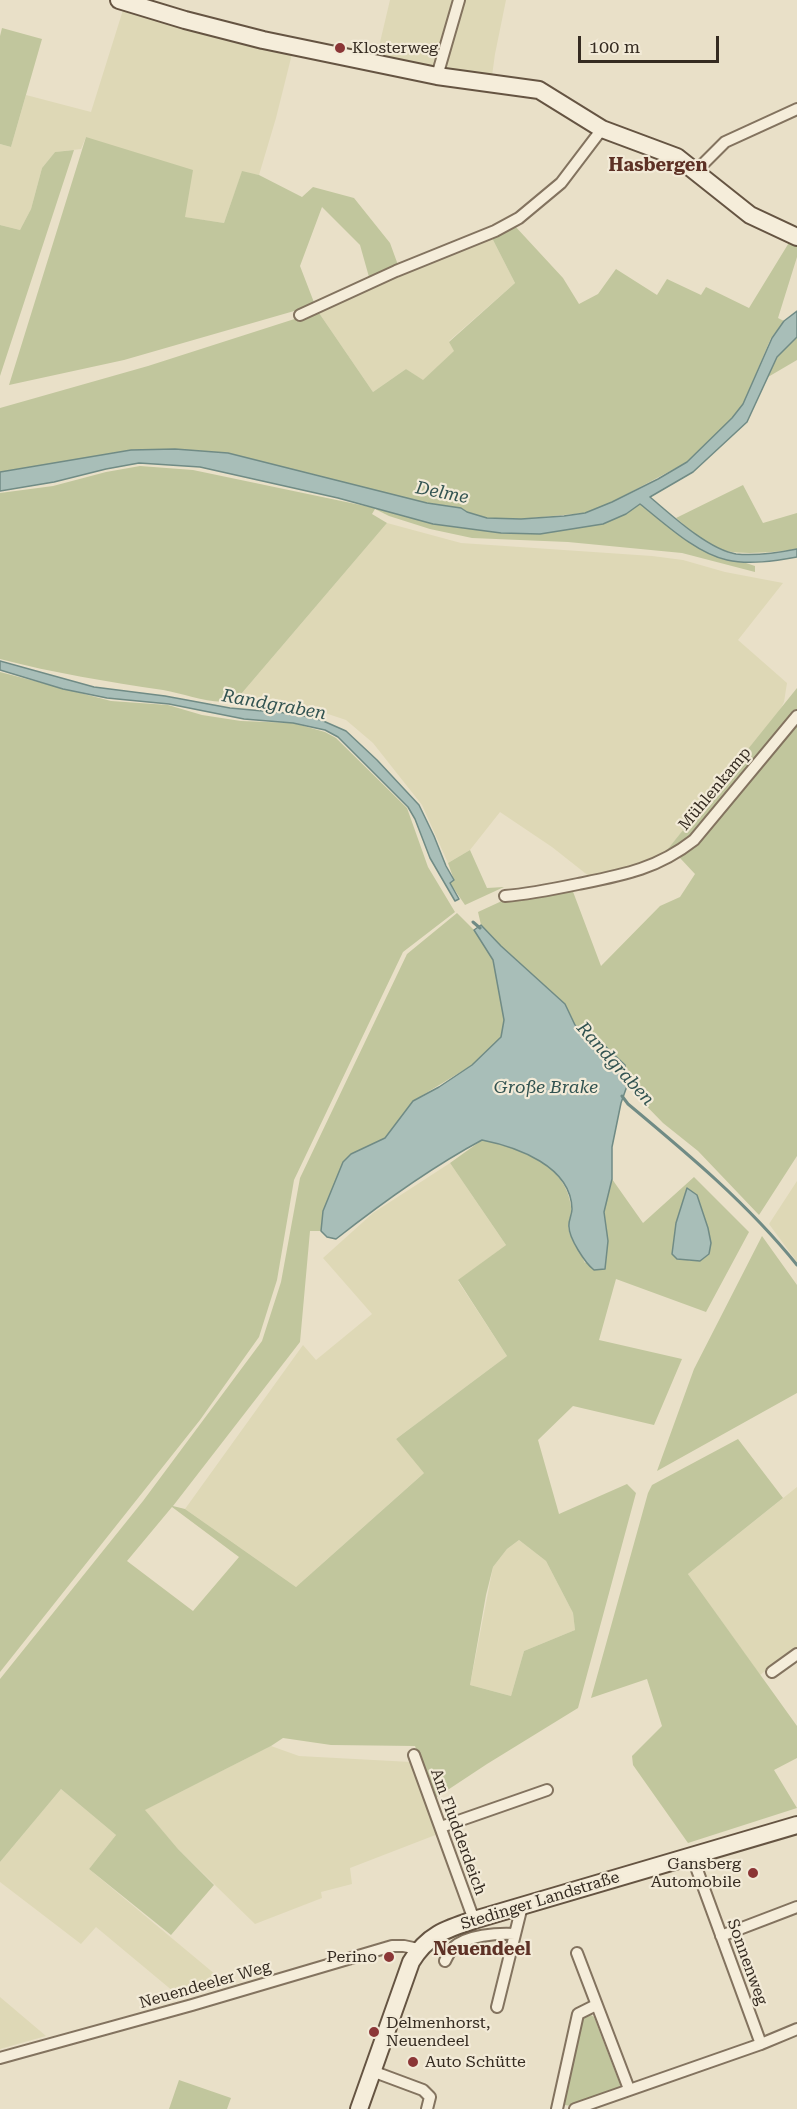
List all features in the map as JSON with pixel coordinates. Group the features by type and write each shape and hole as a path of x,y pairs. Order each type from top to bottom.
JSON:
{"street":[{"path":"119,0 263,40 437,76 539,90 602,129 676,157 750,215 797,237"},
{"path":"437,76 459,0"},
{"path":"696,171 725,142 797,109"},
{"path":"300,315 396,271 495,231 519,218 561,183 602,129"},
{"name":"Mühlenkamp","path":"505,896 530,894 637,872 676,854 694,840 797,716"},
{"path":"772,1672 797,1654"},
{"name":"Am Fludderdeich","path":"414,1755 474,1920"},
{"path":"441,1827 547,1790"},
{"name":"Stedinger Landstraße","path":"359,2109 405,1975 418,1949 440,1932 474,1920 797,1826"},
{"name":"Sonnenweg","path":"692,1856 761,2044"},
{"path":"497,2007 522,1906"},
{"path":"721,1936 797,1907"},
{"path":"445,1961 453,1947 466,1941 492,1933 515,1935"},
{"name":"Neuendeeler Weg","path":"0,2058 392,1946 418,1949"},
{"path":"577,1953 628,2089"},
{"path":"556,2109 578,2014 596,2005"},
{"path":"575,2109 761,2044 797,2029"},
{"path":"372,2071 423,2090 430,2097 427,2109"}],"shaded area":[{"path":"390,0 506,0 492,76 447,70 377,55"},
{"path":"123,10 292,54 259,175 242,172 224,223 184,217 86,137 81,149 55,152 42,168 31,209 20,230 0,225 0,144 11,147 26,95 91,112"},
{"path":"492,238 515,283 449,341 455,351 423,381 406,369 373,392 317,310"},
{"path":"387,523 461,543 652,556 683,560 725,572 783,583 738,640 787,683 784,702 778,714 663,855 621,870 590,877 552,847 500,812 470,850 448,863 422,805 373,743 346,720 319,711 236,700"},
{"path":"450,1163 506,1245 458,1281 507,1356 396,1439 425,1472 296,1587 185,1509 303,1345 316,1360 372,1314 323,1258 373,1213"},
{"path":"797,1181 797,1262 769,1224"},
{"path":"797,1487 797,1647 760,1675 688,1574"},
{"path":"519,1540 546,1561 573,1613 575,1630 524,1651 511,1696 470,1685 493,1567 507,1549"},
{"path":"271,1746 299,1756 411,1762 438,1834 350,1868 352,1884 321,1892 322,1898 255,1924 178,1849 144,1810"},
{"path":"61,1789 116,1835 89,1869 228,1985 180,1997 96,1927 81,1944 0,1882 0,1862"},
{"path":"0,1997 46,2036 0,2049"}],"green space":[{"path":"2,28 42,39 11,147 0,144 0,36"},
{"path":"86,137 193,170 185,217 224,223 242,171 259,175 302,197 313,187 354,198 390,243 398,265 369,277 360,245 322,207 300,266 315,305 124,360 9,385"},
{"path":"74,150 0,376 0,225 20,230 31,209 42,168 55,152"},
{"path":"514,225 563,278 579,304 598,294 616,269 657,295 667,279 701,295 706,287 749,308 790,241 797,244 797,257 778,318 784,321 771,338 743,404 732,418 687,462 612,502 585,513 521,519 487,518 461,508 427,503 228,453 175,449 131,450 0,472 0,408 148,366 317,310 373,392 406,369 423,380 454,351 449,342 515,283 492,238"},
{"path":"797,337 797,360 768,377 777,357"},
{"path":"140,466 193,470 394,512 433,524 501,533 540,534 603,524 626,514 640,504 687,540 725,560 755,566 755,572 682,553 568,542 472,538 430,529 375,509 372,514 387,523 236,700 209,701 0,659 0,493 53,486"},
{"path":"743,485 763,523 797,513 797,549 752,553 727,551 706,542 676,518"},
{"path":"0,672 111,701 168,705 202,715 241,721 293,723 325,732 336,738 407,808 428,867 455,912 403,952 294,1180 277,1280 259,1337 200,1420 0,1672"},
{"path":"797,688 797,711 696,834 663,855"},
{"path":"797,724 797,1156 759,1215 698,1151 663,1123 627,1086 625,1065 602,1043 575,1025 565,1004 481,925 478,912 504,900 572,889 601,966 660,906 680,897 695,874 680,858"},
{"path":"470,850 487,888 504,887 465,905 450,883 454,880 448,863"},
{"path":"457,913 474,930 493,960 504,1020 501,1037 472,1065 413,1101 385,1138 351,1154 323,1211 321,1231 310,1231 300,1342 173,1506 185,1509 296,1587 424,1473 396,1439 507,1356 458,1280 506,1245 450,1163 482,1140 525,1153 551,1169 568,1192 571,1207 569,1231 585,1263 608,1241 604,1212 612,1179 643,1223 694,1177 749,1232 706,1312 616,1279 599,1340 682,1359 654,1425 573,1406 538,1440 559,1514 627,1484 636,1493 578,1708 434,1799 415,1746 331,1745 283,1738 145,1810 178,1849 214,1885 171,1935 89,1869 116,1835 61,1789 0,1862 0,1679 143,1501 262,1341 281,1282 300,1178 407,954","holes":["687,1188 701,1212 708,1234 710,1254 700,1261 689,1261 676,1223","172,1507 239,1557 193,1611 127,1561","519,1540 546,1561 573,1613 575,1630 524,1651 511,1696 470,1685 493,1567 507,1549"]},
{"path":"762,1236 797,1285 797,1393 657,1471 694,1369"},
{"path":"738,1439 783,1498 688,1574 797,1726 797,1758 774,1770 797,1808 688,1843 633,1765 632,1756 662,1726 647,1679 591,1698 652,1485"},
{"path":"588,2013 594,2017 621,2087 571,2106 565,2105 562,2100 581,2017"},
{"path":"179,2080 231,2098 227,2109 169,2109"}],"water":[{"path":"797,311 797,337 777,357 747,422 693,472 650,497 702,539 725,551 751,555 797,549 797,557 753,562 716,557 681,537 640,504 626,514 603,524 540,534 501,533 433,524 338,498 200,467 139,463 54,482 0,491 0,472 131,450 175,449 228,453 427,503 461,508 487,518 521,519 585,513 658,479 687,462 732,418 743,404 772,338 784,321"},
{"path":"0,661 94,687 165,696 230,708 296,714 321,720 346,731 419,805 454,880 450,883 459,899 455,901 430,858 408,807 338,737 325,730 293,723 244,719 169,704 107,698 63,689 0,670"},
{"name":"Große Brake","path":"481,925 565,1004 575,1025 602,1043 625,1065 627,1086 612,1147 612,1179 604,1212 608,1241 605,1269 594,1270 575,1244 569,1227 572,1209 569,1194 562,1181 552,1170 526,1154 482,1140 407,1186 336,1239 327,1237 321,1231 323,1211 343,1162 351,1154 385,1138 413,1101 472,1065 501,1037 504,1020 493,960 474,930"},
{"path":"687,1188 697,1195 711,1243 709,1254 700,1261 677,1259 672,1254 676,1223"}],"waterway":[{"name":"Randgraben","path":"473,922 480,928"},
{"name":"Randgraben","path":"622,1096 628,1104 738,1200 797,1265"}],"place":[{"name":"Klosterweg","path":"340,48"},
{"name":"Gansberg Automobile","path":"753,1873"},
{"name":"Perino","path":"389,1957"},
{"name":"Delmenhorst, Neuendeel","path":"374,2032"},
{"name":"Auto Schütte","path":"413,2062"}],"district":[{"name":"Hasbergen","path":"658,166"},
{"name":"Neuendeel","path":"482,1950"}],"water label":[{"name":"Delme","path":"442,493"}]}
